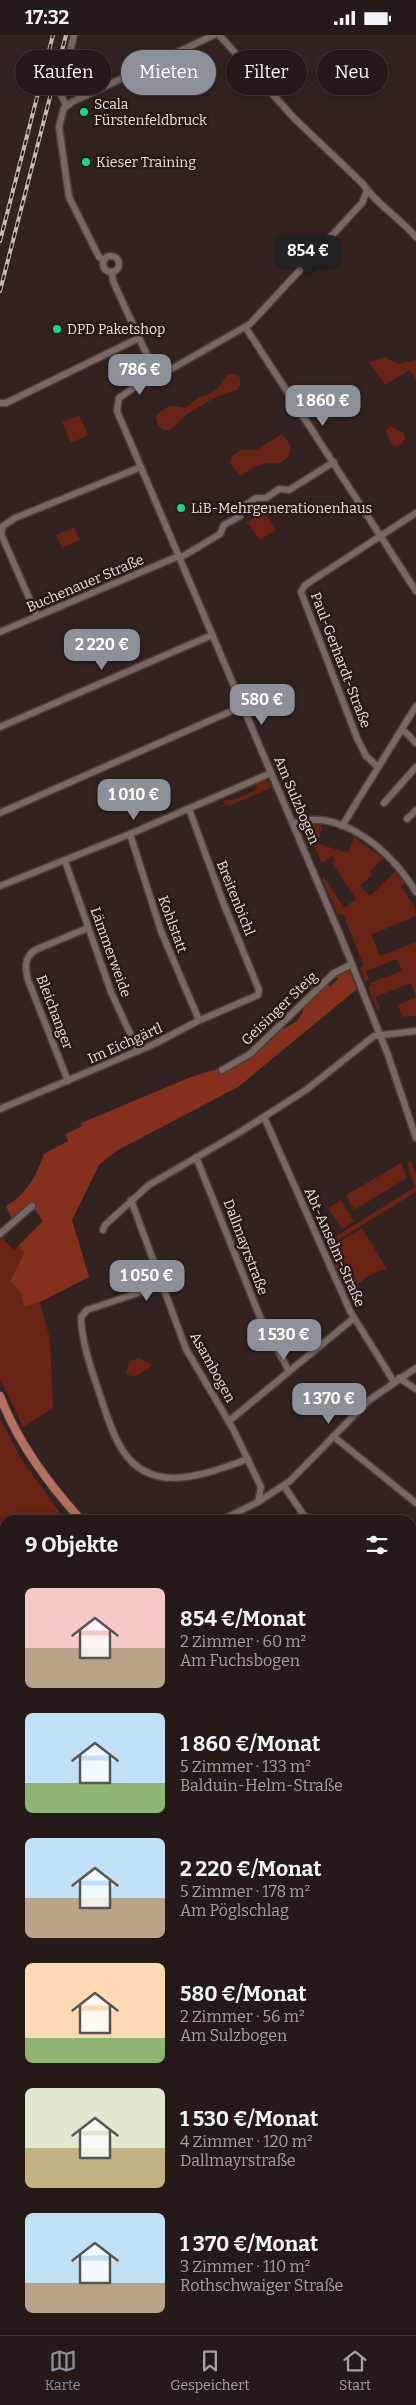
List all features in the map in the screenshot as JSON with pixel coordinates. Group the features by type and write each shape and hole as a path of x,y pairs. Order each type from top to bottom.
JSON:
{"main road":[{"path":"0,1396 30,1454 48,1480 77,1515"}],"street":[{"path":"74,35 60,93 66,105 59,127 69,197 99,257 104,260"},
{"path":"66,105 214,35"},
{"path":"219,35 257,79 363,184 367,191 416,237"},
{"path":"152,366 148,371 150,377 157,379 162,371 173,368 246,328 362,203 367,191"},
{"path":"112,256 116,257 122,264 112,271 105,268 104,260 112,256"},
{"path":"112,271 113,281 152,366"},
{"path":"246,328 416,591"},
{"path":"0,403 6,403 139,338"},
{"path":"152,366 157,366 162,371"},
{"name":"Am Sulzbogen","path":"150,377 119,398 117,411 352,964 380,1035 416,1138"},
{"name":"Buchenauer Straße","path":"0,632 180,557 220,534 224,525 240,516 243,507 256,498 266,498 279,489 289,490 334,462"},
{"path":"37,616 1,534 3,526 15,518 141,467"},
{"path":"382,537 416,513"},
{"name":"Paul-Gerhardt-Straße","path":"378,767 366,756 357,738 301,592 305,585 382,537"},
{"path":"0,727 212,635"},
{"path":"0,813 243,706"},
{"path":"342,826 416,706"},
{"path":"402,729 416,743"},
{"path":"384,803 416,767"},
{"path":"0,886 130,834 271,773"},
{"name":"Breitenbichl","path":"189,809 228,914 259,989 258,995"},
{"path":"407,819 416,810"},
{"path":"293,823 311,819 342,826 368,839 385,852 402,871 416,892"},
{"name":"Kohlstatt","path":"130,834 159,925 199,1020"},
{"name":"Lämmerweide","path":"65,861 111,992 138,1051"},
{"name":"Bleichanger","path":"68,1081 28,980 26,963 28,955 35,950 88,928"},
{"name":"Geisinger Steig","path":"222,1070 250,1054 334,973 352,964"},
{"name":"Im Eichgärtl","path":"0,1109 138,1051 199,1020 258,995"},
{"path":"103,1230 131,1200 154,1181 264,1117 314,1084 374,1036 416,1031"},
{"name":"Abt-Anselm-Straße","path":"264,1117 354,1318 397,1380"},
{"name":"Dallmayrstraße","path":"196,1157 260,1317 289,1371"},
{"name":"Asambogen","path":"131,1200 188,1353 229,1421 261,1487"},
{"path":"0,1234 32,1206"},
{"path":"162,1285 87,1309 83,1312 81,1322 95,1381 124,1453 143,1469 164,1478 178,1479 209,1473 248,1459"},
{"path":"229,1421 354,1318"},
{"path":"232,1515 284,1486 304,1468 368,1401 416,1367"},
{"path":"397,1380 416,1389"},
{"path":"333,1436 416,1503"},
{"path":"284,1486 304,1515"},
{"path":"258,1502 261,1487 273,1493"}],"shaded area":[{"path":"385,357 398,364 416,360 416,380 410,370 385,385 369,362"},
{"path":"228,374 236,374 240,378 240,385 236,390 216,397 187,414 170,430 163,430 158,426 156,416 163,410 173,406 185,408 199,397 205,396 217,389"},
{"path":"79,415 88,435 71,443 62,422"},
{"path":"390,426 404,433 405,439 399,446 394,446 387,434 386,431"},
{"path":"280,435 285,437 291,447 289,456 279,464 263,464 240,476 230,463 231,457 242,449 257,450"},
{"path":"264,511 276,530 260,540 247,522"},
{"path":"74,527 80,540 62,548 56,535"},
{"path":"267,780 272,787 229,806 228,804 216,809 225,804 224,800 233,800 257,789 255,784"},
{"path":"307,825 322,826 318,841 308,846 304,829"},
{"path":"354,837 383,858 370,871 372,875 360,886 370,896 396,871 405,883 401,886 414,906 416,916 371,935 380,956 416,942 416,997 411,983 375,997 380,1008 377,1010 368,987 371,986 370,983 402,971 397,959 366,971 369,980 365,981 360,968 364,966 343,914 338,916 322,878 324,877 344,908 356,899 332,863 335,861 332,856 322,863 314,846 319,844 348,853"},
{"path":"344,971 349,971 357,989 238,1087 118,1150 99,1165 72,1220 89,1277 40,1302 24,1307 21,1293 10,1281 24,1253 18,1246 43,1221 30,1203 12,1219 6,1206 20,1196 30,1184 44,1154 68,1141 66,1134 82,1126 81,1123 191,1077 247,1060 273,1034 296,1022 302,1014 304,1005 326,983 330,987 338,979 335,976"},
{"path":"416,997 416,1016 402,1017 398,1005"},
{"path":"411,1161 416,1175 416,1192 332,1244 330,1240 415,1187 407,1163"},
{"path":"401,1163 407,1178 354,1210 346,1195"},
{"path":"341,1200 354,1221 342,1229 328,1208"},
{"path":"362,1228 387,1269 376,1272 365,1279 347,1296 327,1250"},
{"path":"2,1238 14,1250 18,1246 24,1253 10,1281 21,1293 24,1307 40,1302 50,1339 53,1408 23,1427 0,1379 0,1239"},
{"path":"139,1358 151,1364 149,1368 134,1377 126,1374 129,1361"},
{"path":"0,1419 22,1460 61,1515 0,1515"}],"railway":[{"path":"0,241 53,35"},
{"path":"0,291 66,35"}],"place":[{"name":"Scala Fürstenfeldbruck","path":"84,112"},
{"name":"Kieser Training","path":"86,162"},
{"name":"DPD Paketshop","path":"57,329"},
{"name":"LiB-Mehrgenerationenhaus","path":"181,508"}]}
